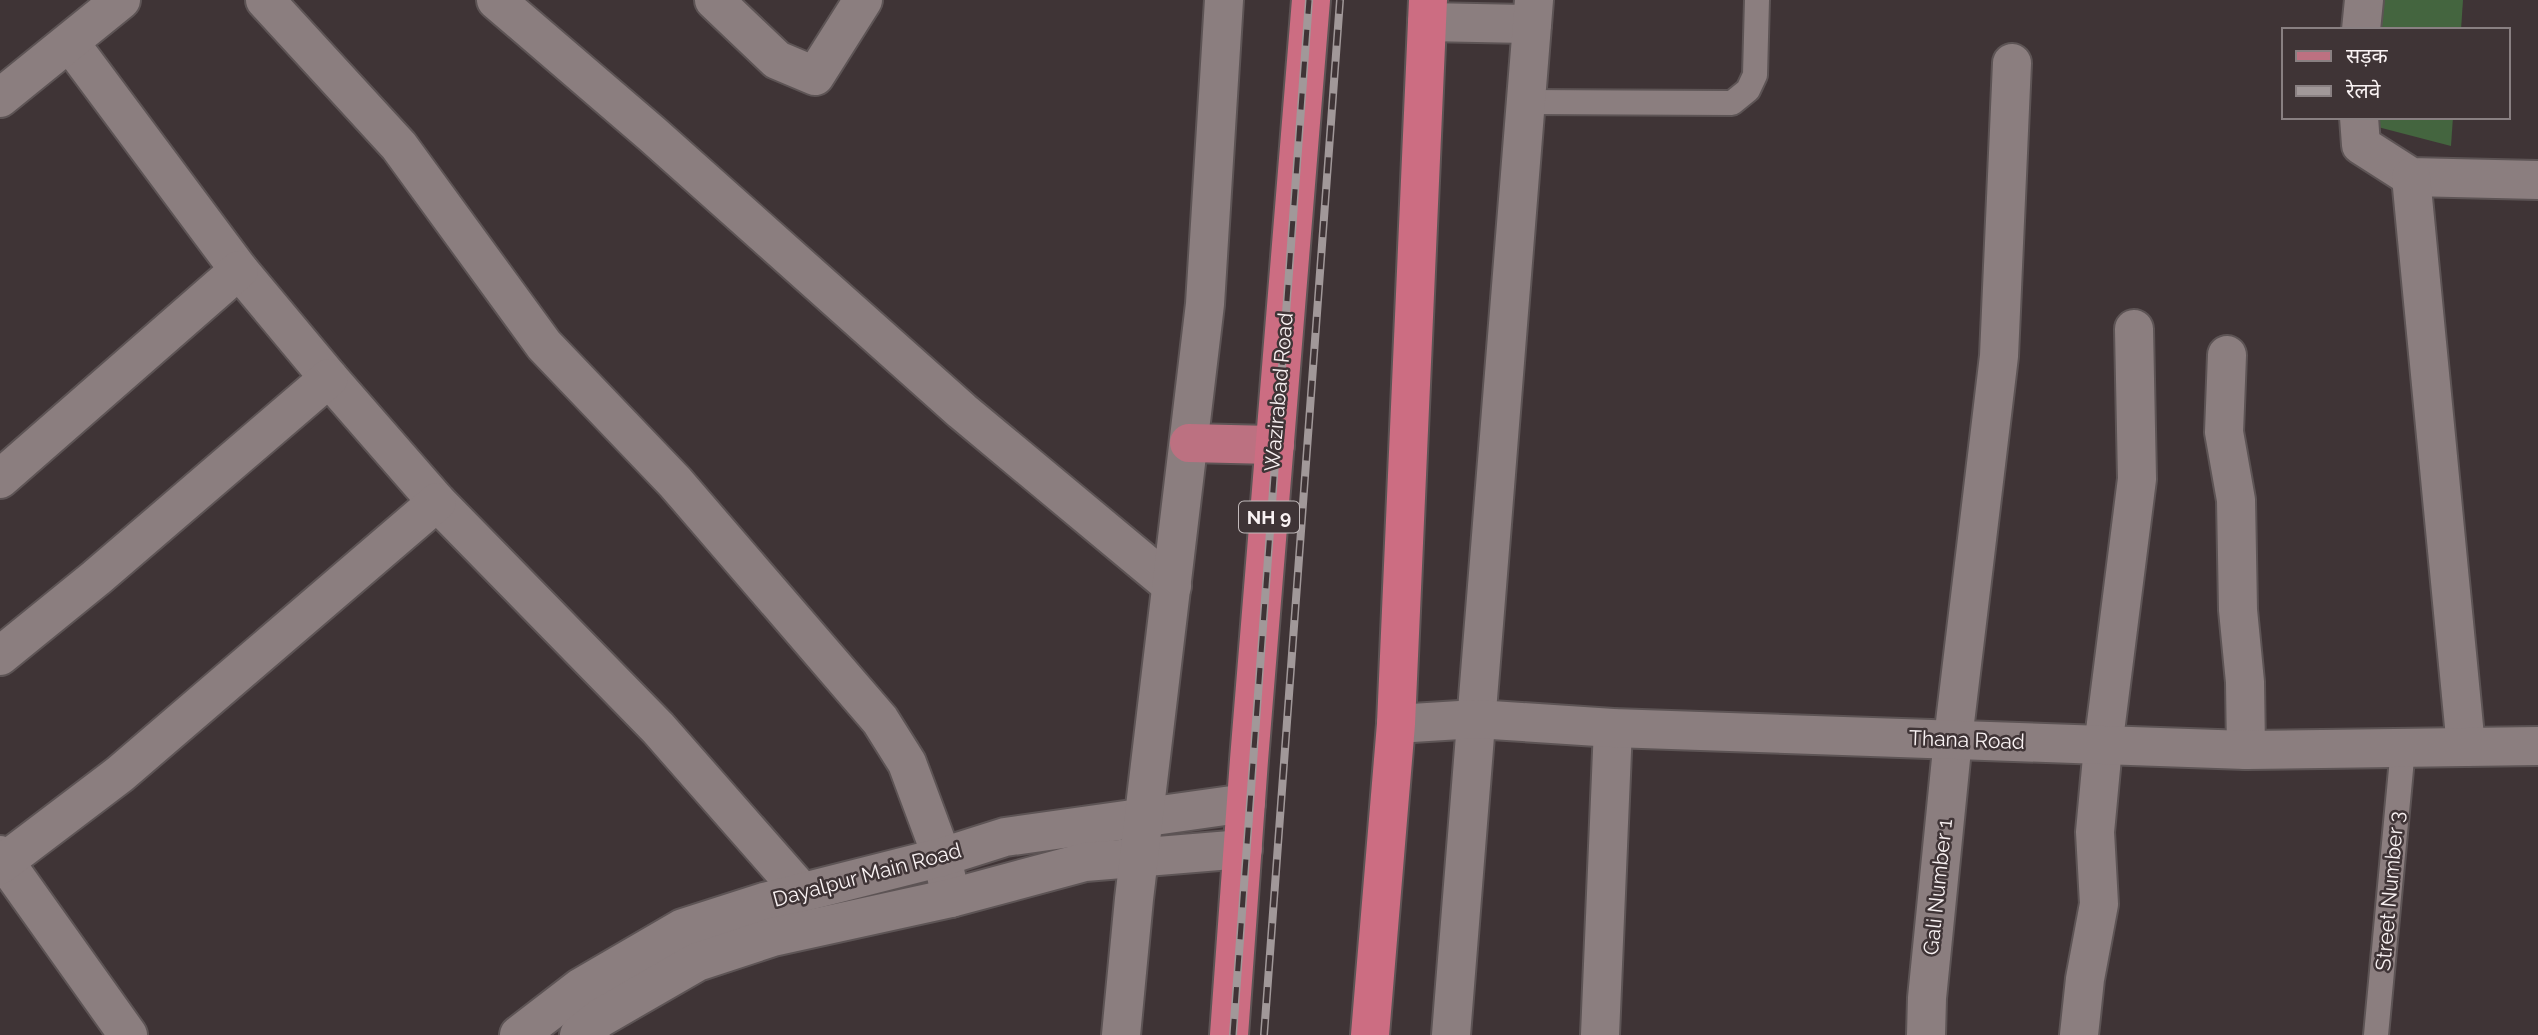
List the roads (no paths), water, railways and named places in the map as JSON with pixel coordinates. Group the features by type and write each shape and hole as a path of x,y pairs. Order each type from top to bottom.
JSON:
{"highway":[{"name":"Wazirabad Road","path":"1229,1035 1311,0"},
{"path":"1370,1035 1396,724 1428,11"}],"main road":[{"path":"1189,443 1275,445"}],"street":[{"path":"0,98 121,0"},
{"path":"265,0 399,146 544,345 675,482 880,720 907,762 942,857 951,898"},
{"path":"495,0 652,134 962,411 1172,586"},
{"path":"714,0 777,60 815,76 863,0"},
{"path":"1121,1035 1139,858 1205,304 1224,0"},
{"path":"2361,28 2364,0"},
{"path":"1428,11 1533,12 1451,1035"},
{"path":"70,43 239,270 329,378 437,502 658,728 802,892"},
{"name":"Gali Number 1","path":"1926,1035 1927,998 1954,739 1998,356 2012,63"},
{"path":"2359,119 2361,145 2411,177 2538,180"},
{"path":"2411,177 2466,747"},
{"path":"0,479 239,270"},
{"path":"2080,1035 2085,979 2099,904 2095,832 2103,747 2137,479 2134,329"},
{"path":"2227,355 2224,432 2236,500 2238,610 2245,682 2246,750"},
{"path":"0,656 329,378"},
{"path":"128,1035 2,860 120,774 437,502"},
{"name":"Thana Road","path":"1396,724 1476,719 1613,728 2246,750 2538,746"},
{"path":"1600,1035 1613,728"},
{"name":"Dayalpur Main Road","path":"519,1035 580,988 683,928 802,892 942,857 1005,837 1246,803"},
{"name":"Dayalpur Main Road","path":"579,1035 600,1018 697,961 774,937 951,898 1085,862 1243,849"}],"lane":[{"path":"1526,102 1732,103 1748,90 1755,75 1756,0"},
{"name":"Street Number 3","path":"2376,1035 2403,748"}],"railway":[{"path":"1233,1035 1309,0"},
{"path":"1264,1035 1340,0"}]}
